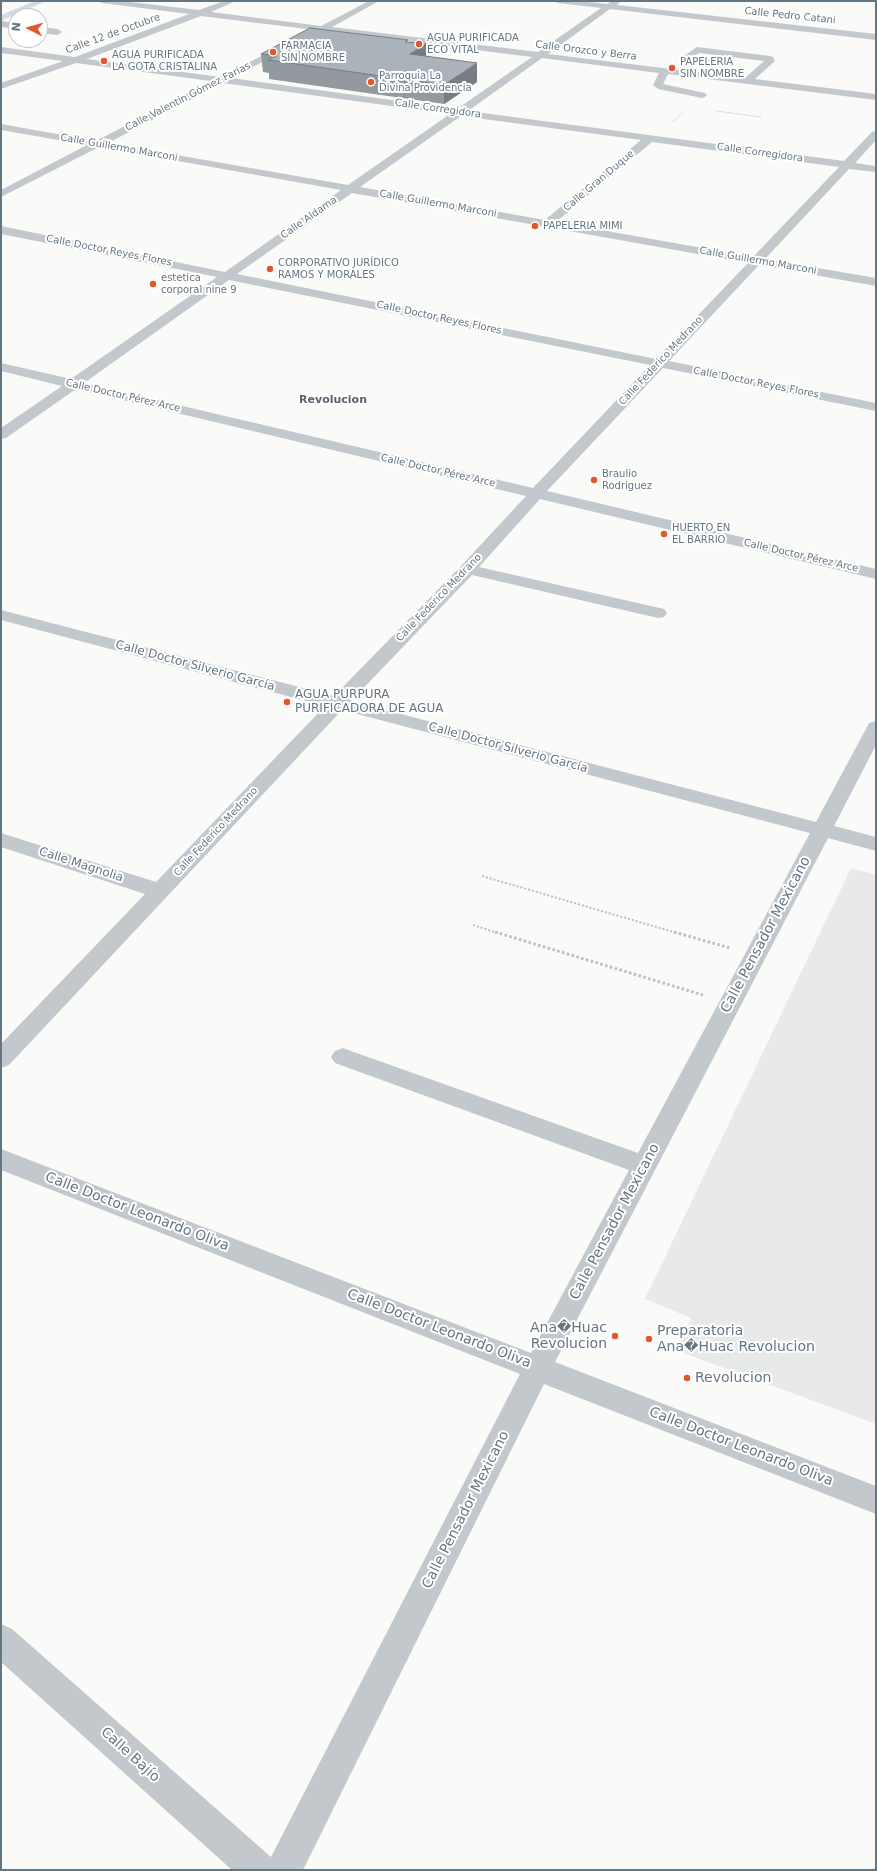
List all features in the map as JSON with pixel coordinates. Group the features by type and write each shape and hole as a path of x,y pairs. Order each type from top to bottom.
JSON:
{"main road":[{"path":"1,18 42,1"}],"street":[{"name":"Calle Orozco y Berra","path":"102,1 876,97"},
{"name":"Calle 12 de Octubre","path":"1,86 76,60 232,1"},
{"name":"Calle Valentín Gómez Farías","path":"1,194 375,1"},
{"name":"Calle Pedro Catani","path":"558,1 876,37"},
{"name":"Calle Aldama","path":"1,435 617,1"},
{"path":"48,31 58,32"},
{"name":"Calle Corregidora","path":"1,50 876,169"},
{"path":"721,64 685,59 697,50 770,59 770,61 747,81"},
{"path":"745,67 761,69"},
{"path":"665,71 658,84 661,87 702,94"},
{"name":"Calle Guillermo Marconi","path":"1,127 876,282"},
{"name":"Calle Federico Medrano","path":"1,1059 337,704 468,569 536,494 876,134"},
{"name":"Calle Gran Duque","path":"547,224 650,138"},
{"name":"Calle Doctor Reyes Flores","path":"1,230 876,407"},
{"name":"Calle Doctor Pérez Arce","path":"1,368 876,574"},
{"path":"468,569 658,613"},
{"name":"Calle Doctor Silverio García","path":"1,615 876,844"},
{"name":"Calle Pensador Mexicano","path":"284,1870 538,1367 876,727"},
{"name":"Calle Magnolia","path":"1,840 160,891"},
{"path":"343,1057 644,1165"},
{"name":"Calle Doctor Leonardo Oliva","path":"1,1159 876,1500"},
{"name":"Calle Bajío","path":"1,1640 259,1870"}],"path":[{"path":"482,876 755,955"},
{"path":"473,925 730,1003"}],"shaded area":[{"path":"851,868 876,875 876,1424 678,1351 691,1318 645,1299"}],"building":[{"path":"310,28 408,40 405,42 426,44 410,54 477,63 444,85 268,60 276,56 261,54"}],"place":[{"name":"AGUA PURIFICADA ECO VITAL","path":"419,44"},
{"name":"FARMACIA SIN NOMBRE","path":"273,52"},
{"name":"AGUA PURIFICADA LA GOTA CRISTALINA","path":"104,61"},
{"name":"PAPELERIA SIN NOMBRE","path":"672,68"},
{"name":"Parroquia La Divina Providencia","path":"371,82"},
{"name":"PAPELERIA MIMI","path":"535,226"},
{"name":"CORPORATIVO JURÍDICO RAMOS Y MORALES","path":"270,269"},
{"name":"estetica corporal nine 9","path":"153,284"},
{"name":"Braulio Rodriguez","path":"594,480"},
{"name":"HUERTO EN EL BARRIO","path":"664,534"},
{"name":"AGUA PURPURA PURIFICADORA DE AGUA","path":"287,702"},
{"name":"Ana�Huac Revolucion","path":"615,1336"},
{"name":"Preparatoria Ana�Huac Revolucion","path":"649,1339"},
{"name":"Revolucion","path":"687,1378"}],"district":[{"name":"Revolucion","path":"333,400"}]}
